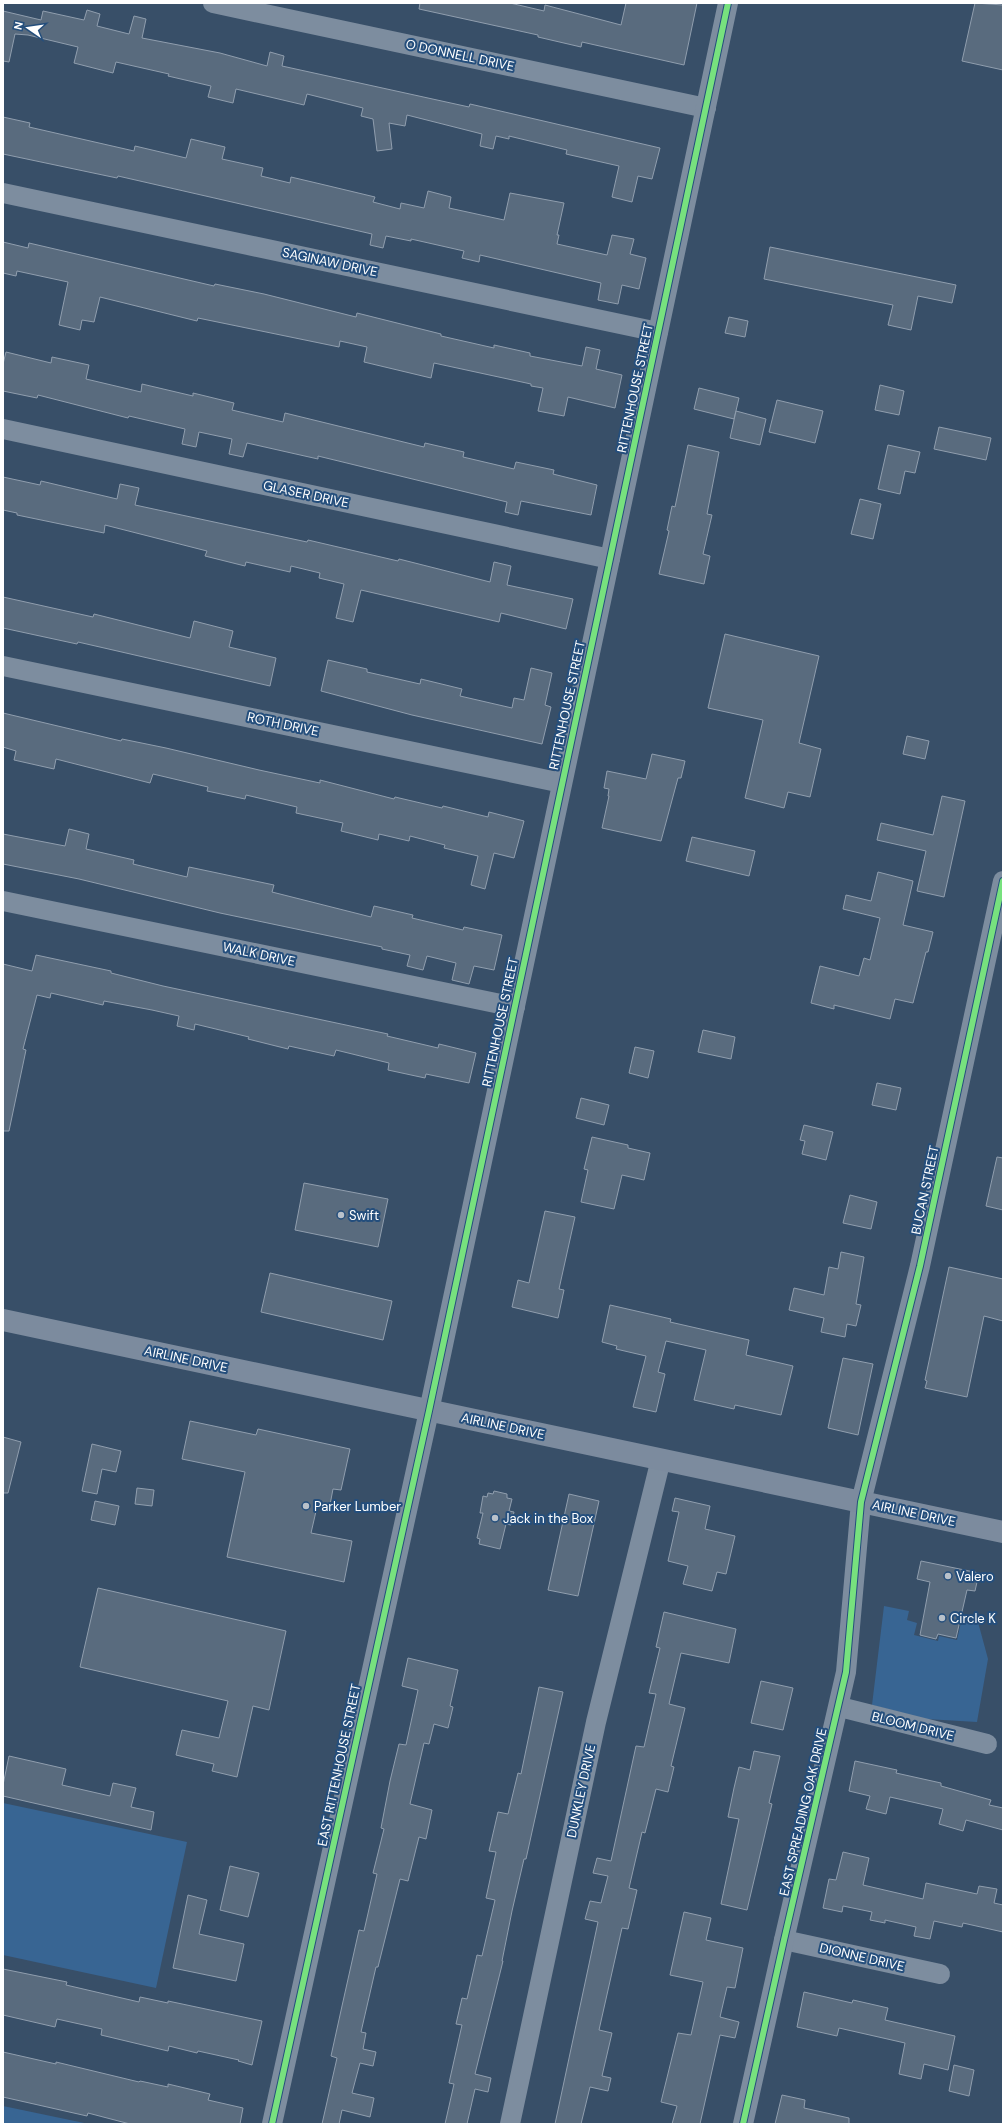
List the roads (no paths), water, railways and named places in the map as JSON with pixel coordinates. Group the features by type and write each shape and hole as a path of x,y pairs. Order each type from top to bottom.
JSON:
{"main road":[{"name":"AIRLINE DRIVE","path":"3,1320 1003,1532"}],"street":[{"name":"O DONNELL DRIVE","path":"213,3 706,108"},
{"name":"RITTENHOUSE STREET","path":"430,1411 728,3"},
{"name":"SAGINAW DRIVE","path":"3,193 658,332"},
{"name":"GLASER DRIVE","path":"3,428 610,559"},
{"name":"ROTH DRIVE","path":"3,666 562,783"},
{"name":"BUCAN STREET","path":"861,1502 920,1266 1003,880"},
{"name":"WALK DRIVE","path":"3,901 515,1007"},
{"name":"EAST RITTENHOUSE STREET","path":"272,2124 430,1411"},
{"name":"DUNKLEY DRIVE","path":"510,2124 596,1722 661,1459"},
{"name":"EAST SPREADING OAK DRIVE","path":"744,2124 784,1940 840,1707 846,1672 861,1502"},
{"name":"BLOOM DRIVE","path":"840,1707 987,1744"},
{"name":"DIONNE DRIVE","path":"784,1940 940,1974"}],"place":[{"name":"Swift","path":"341,1215"},
{"name":"Parker Lumber","path":"306,1506"},
{"name":"Jack in the Box","path":"495,1518"},
{"name":"Valero","path":"948,1576"},
{"name":"Circle K","path":"942,1618"}]}
